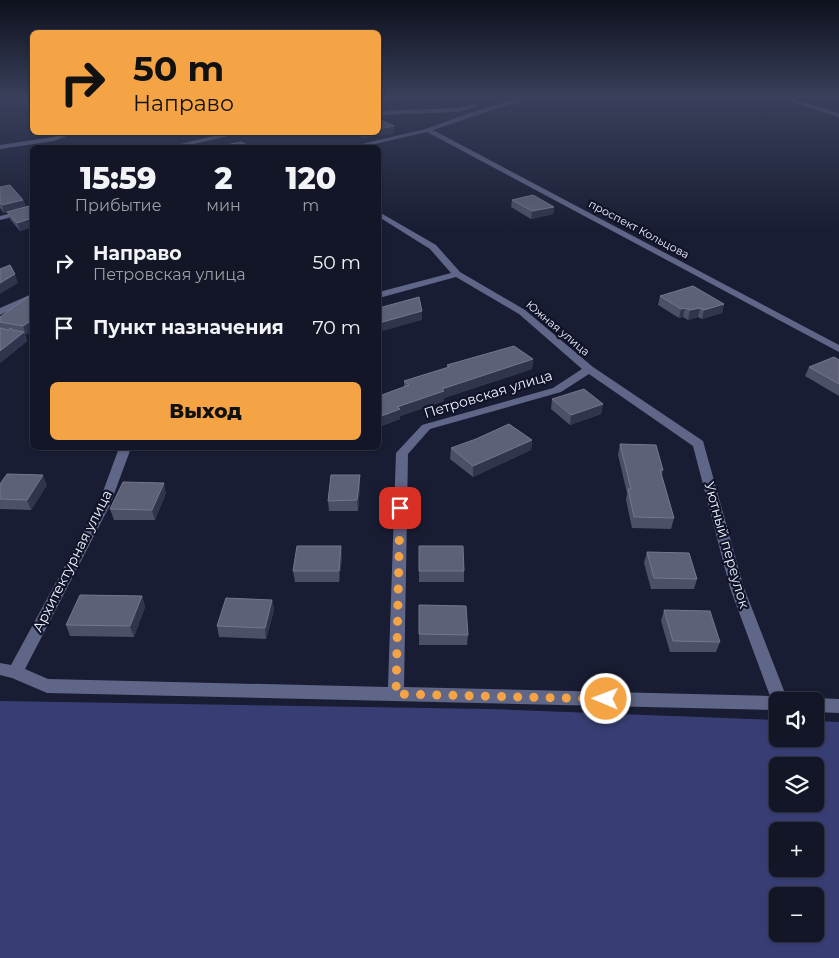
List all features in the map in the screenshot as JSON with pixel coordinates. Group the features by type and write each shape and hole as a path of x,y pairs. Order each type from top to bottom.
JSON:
{"street":[{"path":"0,148 44,141"},
{"path":"180,145 201,141"},
{"path":"360,145 379,141"},
{"name":"проспект Кольцова","path":"448,141 839,349"},
{"path":"0,218 30,210"},
{"name":"Южная улица","path":"381,215 433,248 458,274 522,312 589,369 699,444"},
{"path":"381,294 458,274"},
{"path":"0,312 30,298"},
{"name":"Петровская улица","path":"396,694 402,453 426,427 557,390 589,369"},
{"name":"Уютный переулок","path":"699,444 737,588 775,692"},
{"name":"Архитектурная улица","path":"7,670 104,506 123,450"},
{"path":"7,670 47,686 769,702"},
{"path":"824,705 839,706"}],"shaded area":[{"path":"0,701 489,709 769,720 769,747 824,747 824,721 839,722 839,958 0,958"}],"building":[{"path":"242,142 246,145 225,145"},
{"path":"10,185 23,200 2,205 0,203 0,187"},
{"path":"533,195 554,207 532,211 512,200"},
{"path":"29,206 30,219 17,223 7,212"},
{"path":"10,265 15,274 0,283 0,269"},
{"path":"693,286 724,304 704,310 700,308 681,309 660,296"},
{"path":"30,295 30,321 23,326 0,322 0,317"},
{"path":"419,297 422,311 381,322 381,307"},
{"path":"0,328 8,330 11,328 24,332 0,351"},
{"path":"514,346 533,359 442,389 444,391 397,407 400,409 381,416 381,395 409,385 404,381 449,367 447,365"},
{"path":"834,357 839,360 839,384 809,367"},
{"path":"584,389 603,404 571,415 552,399"},
{"path":"509,424 532,440 473,466 451,448 476,439"},
{"path":"620,444 656,445 663,470 660,470 674,518 634,517 628,489 631,489"},
{"path":"7,474 43,475 27,500 0,499 0,484"},
{"path":"331,475 360,475 357,500 328,501"},
{"path":"123,482 164,483 152,510 110,509"},
{"path":"297,546 341,546 339,571 293,571"},
{"path":"419,546 463,546 464,571 419,571"},
{"path":"647,552 689,553 697,579 654,578"},
{"path":"80,595 142,596 130,626 66,625"},
{"path":"226,598 272,600 265,628 217,626"},
{"path":"419,605 466,606 468,635 419,634"},
{"path":"664,610 710,611 720,642 673,641"}],"route":[{"path":"400,508 396,694 606,699"}]}
